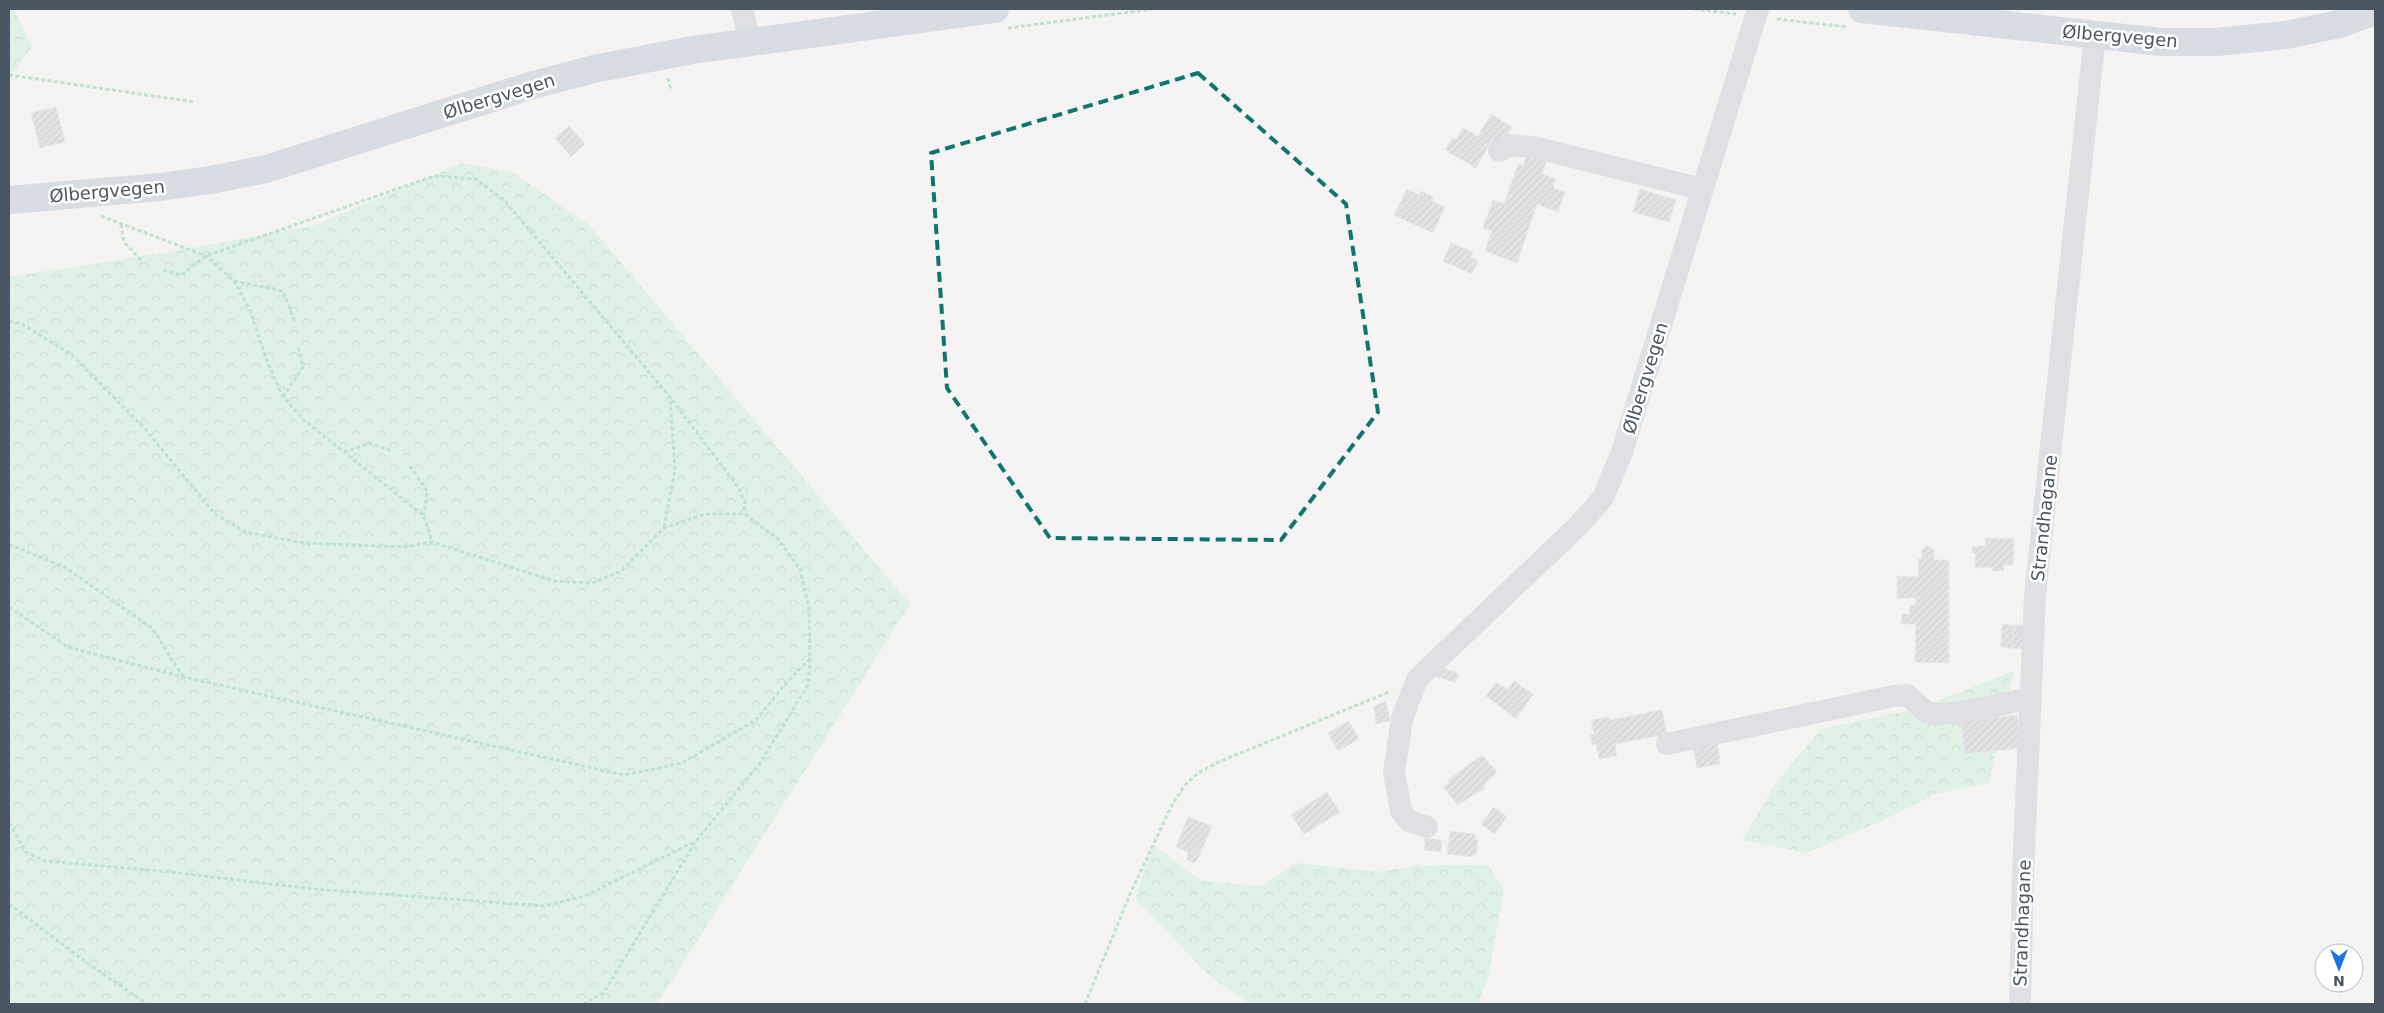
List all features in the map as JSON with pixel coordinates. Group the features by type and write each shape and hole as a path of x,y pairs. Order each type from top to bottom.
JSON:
{"main road":[{"name":"Ølbergvegen","path":"9,200 160,187 266,169 533,85 594,69 750,42 995,9"},
{"name":"Ølbergvegen","path":"1862,9 2161,42 2216,42 2286,35 2339,24 2375,11"}],"street":[{"path":"742,9 750,42"},
{"name":"Ølbergvegen","path":"1417,679 1579,525 1603,498 1622,452 1756,13"},
{"name":"Strandhagane","path":"2020,1004 2036,596 2095,35"},
{"path":"1498,151 1510,145 1532,147 1605,163 1702,189"},
{"path":"1417,679 1402,719 1394,772 1401,811 1409,821 1427,827"},
{"path":"1667,744 1894,696 1907,695 1918,707 1933,714 1955,712 2031,698"}],"path":[{"path":"1694,9 1756,13"},
{"path":"9,76 195,102"},
{"path":"163,270 181,275 206,256 434,176 476,178 505,201 670,397 738,487 745,502 744,514"},
{"path":"86,194 97,215 206,256 234,281 250,310 267,361 283,397 304,420 424,516"},
{"path":"121,224 124,242 142,261"},
{"path":"234,281 283,291 294,322"},
{"path":"9,320 22,324 72,355 146,430 215,514 245,532 304,543 406,547 432,542 554,581 593,583 621,571 664,528 705,514 744,514 777,538 800,569 809,608 810,659 808,685 760,763 696,841 604,992 584,1004"},
{"path":"283,397 303,367 298,345"},
{"path":"664,528 675,468 670,397"},
{"path":"344,452 369,442 392,451"},
{"path":"410,466 427,490 424,516 432,542"},
{"path":"9,544 66,568 152,628 183,677"},
{"path":"9,607 68,648 183,677 624,775 682,763 756,720 788,681 810,659"},
{"path":"1086,1004 1130,894 1171,807 1184,786 1198,773 1219,762 1371,701 1417,679"},
{"path":"9,823 26,852 45,861 171,872 313,888 544,906 585,896 696,841"},
{"path":"9,904 83,960 147,1004"}],"highlighted area":[{"path":"1198,73 1346,204 1378,412 1281,540 1050,538 947,388 931,153"}],"green space":[{"path":"9,9 14,9 32,47 9,77"},
{"path":"462,163 512,172 589,225 910,604 657,1004 9,1004 9,277 181,250 315,225"},
{"path":"2014,671 1989,783 1935,794 1890,817 1806,853 1742,840 1776,783 1821,729 1916,709"},
{"path":"1153,844 1201,881 1261,886 1296,863 1377,872 1414,866 1488,865 1504,889 1488,978 1478,1004 1250,1004 1210,976 1135,899"}],"building":[{"path":"56,107 65,142 40,148 31,113"},
{"path":"1491,114 1512,127 1501,147 1491,141 1476,168 1445,150 1452,138 1456,140 1463,128 1478,136"},
{"path":"569,126 585,144 571,157 555,138"},
{"path":"1528,150 1548,157 1542,174 1556,179 1553,188 1565,192 1558,212 1537,204 1517,263 1485,251 1492,231 1483,228 1493,200 1504,204 1518,164 1523,166"},
{"path":"1407,189 1419,195 1421,191 1434,197 1432,201 1445,207 1433,233 1394,215"},
{"path":"1640,189 1676,200 1669,222 1633,212"},
{"path":"1451,243 1473,252 1470,257 1478,261 1472,274 1443,261"},
{"path":"1985,538 2014,539 2013,565 2004,565 2004,571 1992,571 1992,567 1975,568 1975,553 1972,553 1972,547 1985,546"},
{"path":"1927,546 1934,550 1934,560 1949,560 1949,663 1915,662 1916,624 1901,624 1902,614 1910,614 1910,605 1916,605 1916,598 1897,598 1897,576 1918,577 1918,559 1921,559 1922,550"},
{"path":"2002,624 2014,625 2012,648 2001,647"},
{"path":"2014,625 2025,625 2024,649 2012,648"},
{"path":"1444,668 1459,674 1455,683 1436,676"},
{"path":"1514,681 1533,694 1516,719 1486,696 1496,682 1508,690"},
{"path":"1386,701 1390,721 1376,724 1374,706"},
{"path":"1662,710 1667,734 1615,744 1617,756 1599,759 1596,744 1592,745 1590,735 1594,734 1591,720 1609,717 1610,720"},
{"path":"2017,715 2021,748 1965,754 1961,721"},
{"path":"1349,721 1359,739 1338,751 1328,733"},
{"path":"1717,741 1720,764 1697,768 1693,745"},
{"path":"1482,755 1497,772 1483,786 1485,788 1458,805 1443,787 1449,782 1448,780"},
{"path":"1327,792 1340,812 1304,834 1291,815"},
{"path":"1494,807 1507,817 1494,834 1481,824"},
{"path":"1188,817 1212,826 1199,857 1194,863 1187,860 1188,852 1176,847"},
{"path":"1450,831 1475,834 1475,839 1478,840 1476,854 1473,854 1473,857 1447,854"},
{"path":"1425,838 1442,840 1441,852 1424,850"}]}
